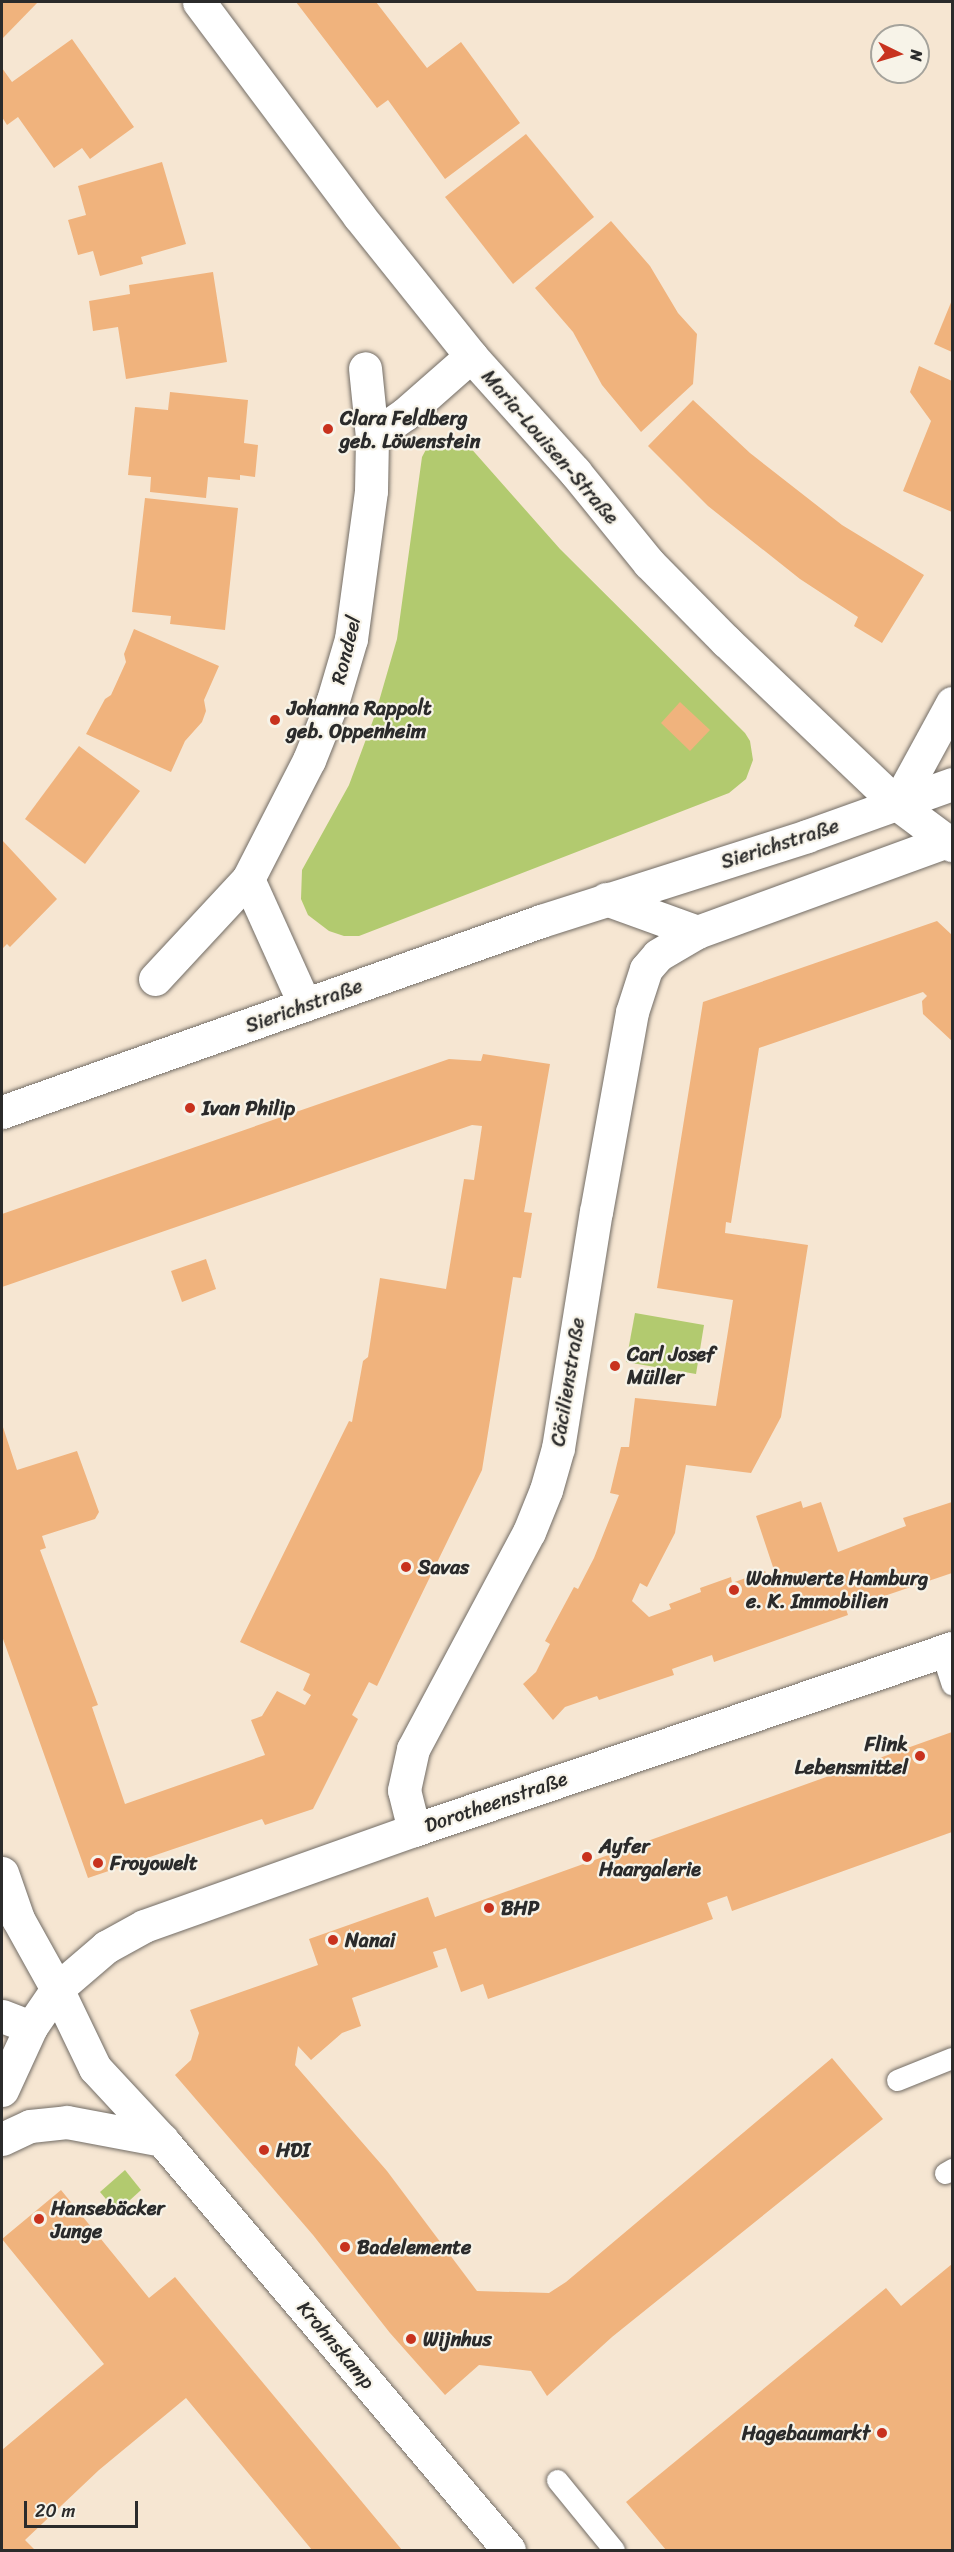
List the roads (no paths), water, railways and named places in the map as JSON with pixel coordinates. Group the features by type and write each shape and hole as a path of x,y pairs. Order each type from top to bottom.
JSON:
{"street":[{"name":"Maria-Louisen-Straße","path":"199,2 334,184 471,356 575,472 649,563 726,641 897,804 950,843"},
{"path":"372,437 405,414 471,356"},
{"name":"Rondeel","path":"155,979 248,879 309,760 333,700 351,639 371,490 372,437 365,368"},
{"path":"897,804 952,703"},
{"name":"Sierichstraße","path":"2,1112 606,899 952,784"},
{"path":"606,899 697,932 950,843"},
{"path":"248,879 305,1005"},
{"name":"Cäcilienstraße","path":"414,1830 405,1790 413,1749 529,1532 546,1490 558,1448 596,1212 638,988 646,969 658,955 697,932"},
{"name":"Dorotheenstraße","path":"2,2090 16,2021 106,1947 144,1926 414,1830 947,1650"},
{"name":"Krohnskamp","path":"2,1873 18,1919 57,1989 95,2068 162,2140 510,2550"},
{"path":"2,2139 30,2126 67,2122 162,2140"}],"lane":[{"path":"947,1650 952,1684"},
{"path":"897,2080 952,2058"},
{"path":"557,2480 614,2550"}],"place":[{"name":"Clara Feldberg geb. Löwenstein","path":"328,429"},
{"name":"Johanna Rappolt geb. Oppenheim","path":"275,720"},
{"name":"Ivan Philip","path":"190,1108"},
{"name":"Carl Josef Müller","path":"615,1366"},
{"name":"Savas","path":"406,1567"},
{"name":"Wohnwerte Hamburg e. K. Immobilien","path":"734,1590"},
{"name":"Flink Lebensmittel","path":"920,1756"},
{"name":"Ayfer Haargalerie","path":"587,1857"},
{"name":"Froyowelt","path":"98,1863"},
{"name":"BHP","path":"489,1908"},
{"name":"Nanai","path":"333,1940"},
{"name":"HDI","path":"264,2150"},
{"name":"Hansebäcker Junge","path":"39,2219"},
{"name":"Badelemente","path":"345,2247"},
{"name":"Wijnhus","path":"411,2339"},
{"name":"Hagebaumarkt","path":"882,2433"}]}
